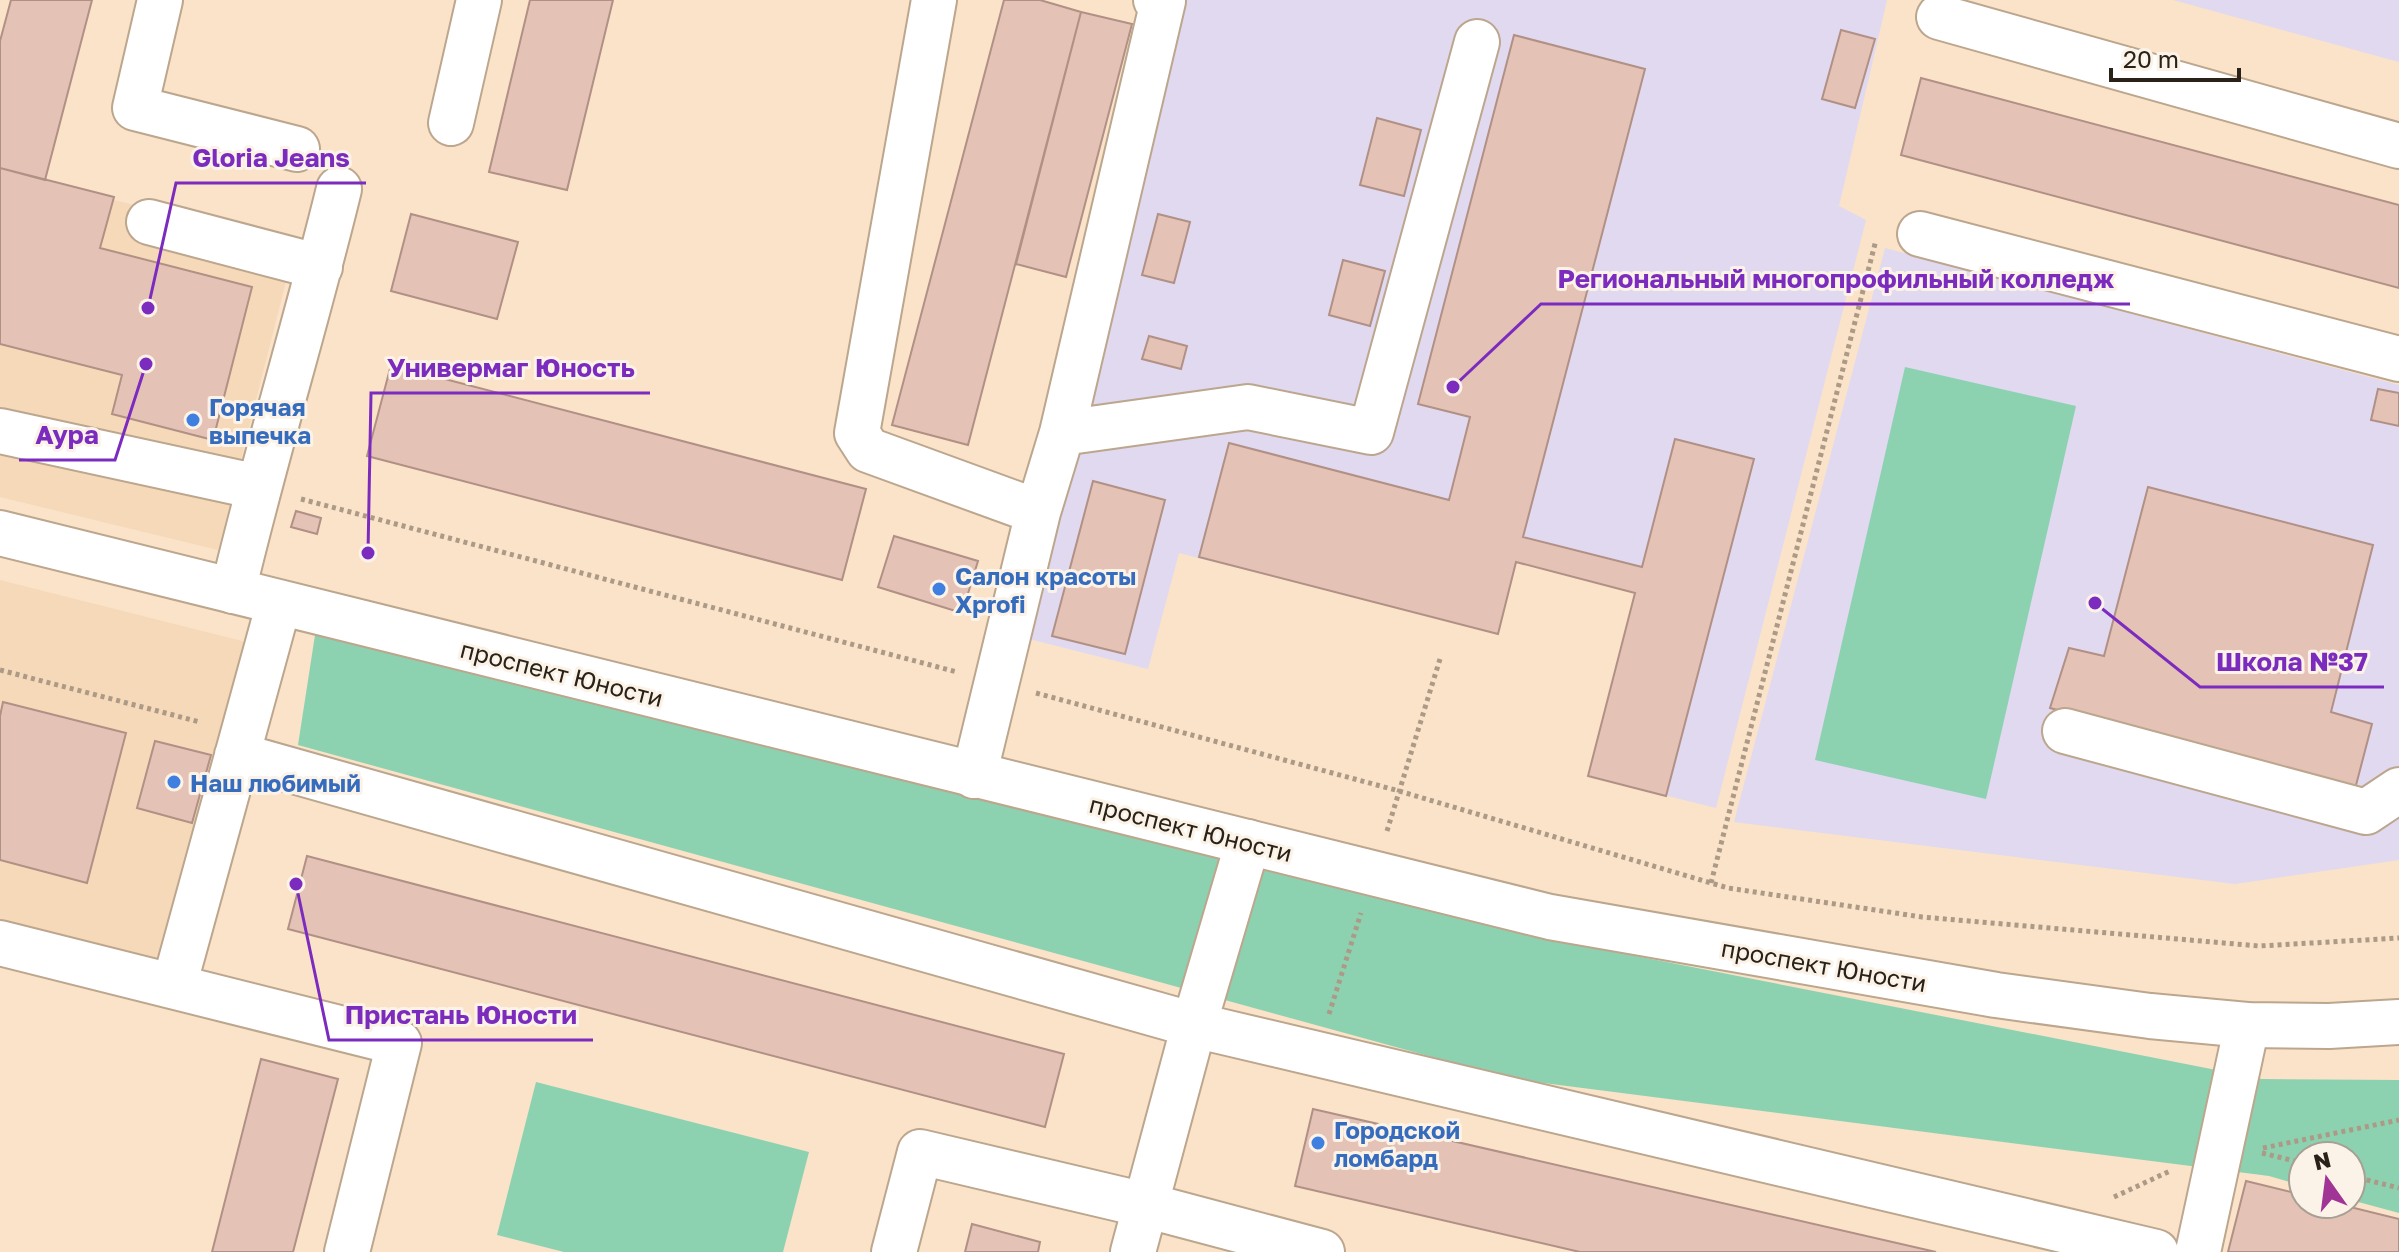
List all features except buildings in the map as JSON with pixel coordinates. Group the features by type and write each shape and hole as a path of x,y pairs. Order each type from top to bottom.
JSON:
{"main road":[{"path":"160,0 135,108 297,149"},
{"path":"451,123 479,0"},
{"path":"934,0 857,433 868,450 1038,512"},
{"path":"974,776 1038,512 1062,433 1163,1 1156,0"},
{"path":"1939,17 2399,146"},
{"path":"1062,433 1248,407 1371,432 1477,42"},
{"path":"233,591 339,189"},
{"path":"149,222 320,267"},
{"path":"1920,234 2399,359"},
{"path":"0,431 258,487"},
{"name":"проспект Юности","path":"0,533 1550,917 1996,995 2150,1016 2247,1025 2329,1026 2399,1022"},
{"path":"174,986 279,603"},
{"path":"2065,731 2366,812 2399,790"},
{"path":"240,744 1194,1025 2156,1252"},
{"path":"1133,1252 1194,1025 1248,842"},
{"path":"0,943 399,1043 347,1252"},
{"path":"2198,1252 2247,1025"},
{"path":"894,1252 920,1152 1145,1205 1322,1252"}],"path":[{"path":"1711,883 1880,222 1920,234"},
{"path":"258,487 1399,791 1728,888 1922,917 2259,946 2399,938"},
{"path":"0,670 240,744"},
{"path":"2254,1150 2287,1159"},
{"path":"2367,1180 2399,1188"}],"shaded area":[{"path":"1166,0 1887,0 1839,206 1866,220 1716,808 1588,776 1635,593 1517,562 1498,634 1179,553 1148,669 1029,639"},
{"path":"2173,0 2399,0 2399,62"},
{"path":"0,171 295,246 218,550 0,497"},
{"path":"1885,248 2399,385 2399,860 2235,884 1734,822"},
{"path":"0,580 242,641 255,653 172,967 0,921"}],"green space":[{"path":"1905,367 2076,406 1986,799 1815,760"},
{"path":"315,635 1539,937 2262,1079 2399,1080 2399,1213 2367,1204 2367,1140 2287,1140 2287,1181 2269,1176 1512,1079 298,745"},
{"path":"536,1082 809,1152 783,1252 564,1252 497,1235"}],"place":[{"name":"Gloria Jeans","path":"148,308"},
{"name":"Аура","path":"146,364"},
{"name":"Региональный многопрофильный колледж","path":"1453,387"},
{"name":"Горячая выпечка","path":"193,420"},
{"name":"Универмаг Юность","path":"368,553"},
{"name":"Салон красоты Xprofi","path":"939,589"},
{"name":"Школа №37","path":"2095,603"},
{"name":"Наш любимый","path":"174,782"},
{"name":"Пристань Юности","path":"296,884"},
{"name":"Городской ломбард","path":"1318,1143"}]}
